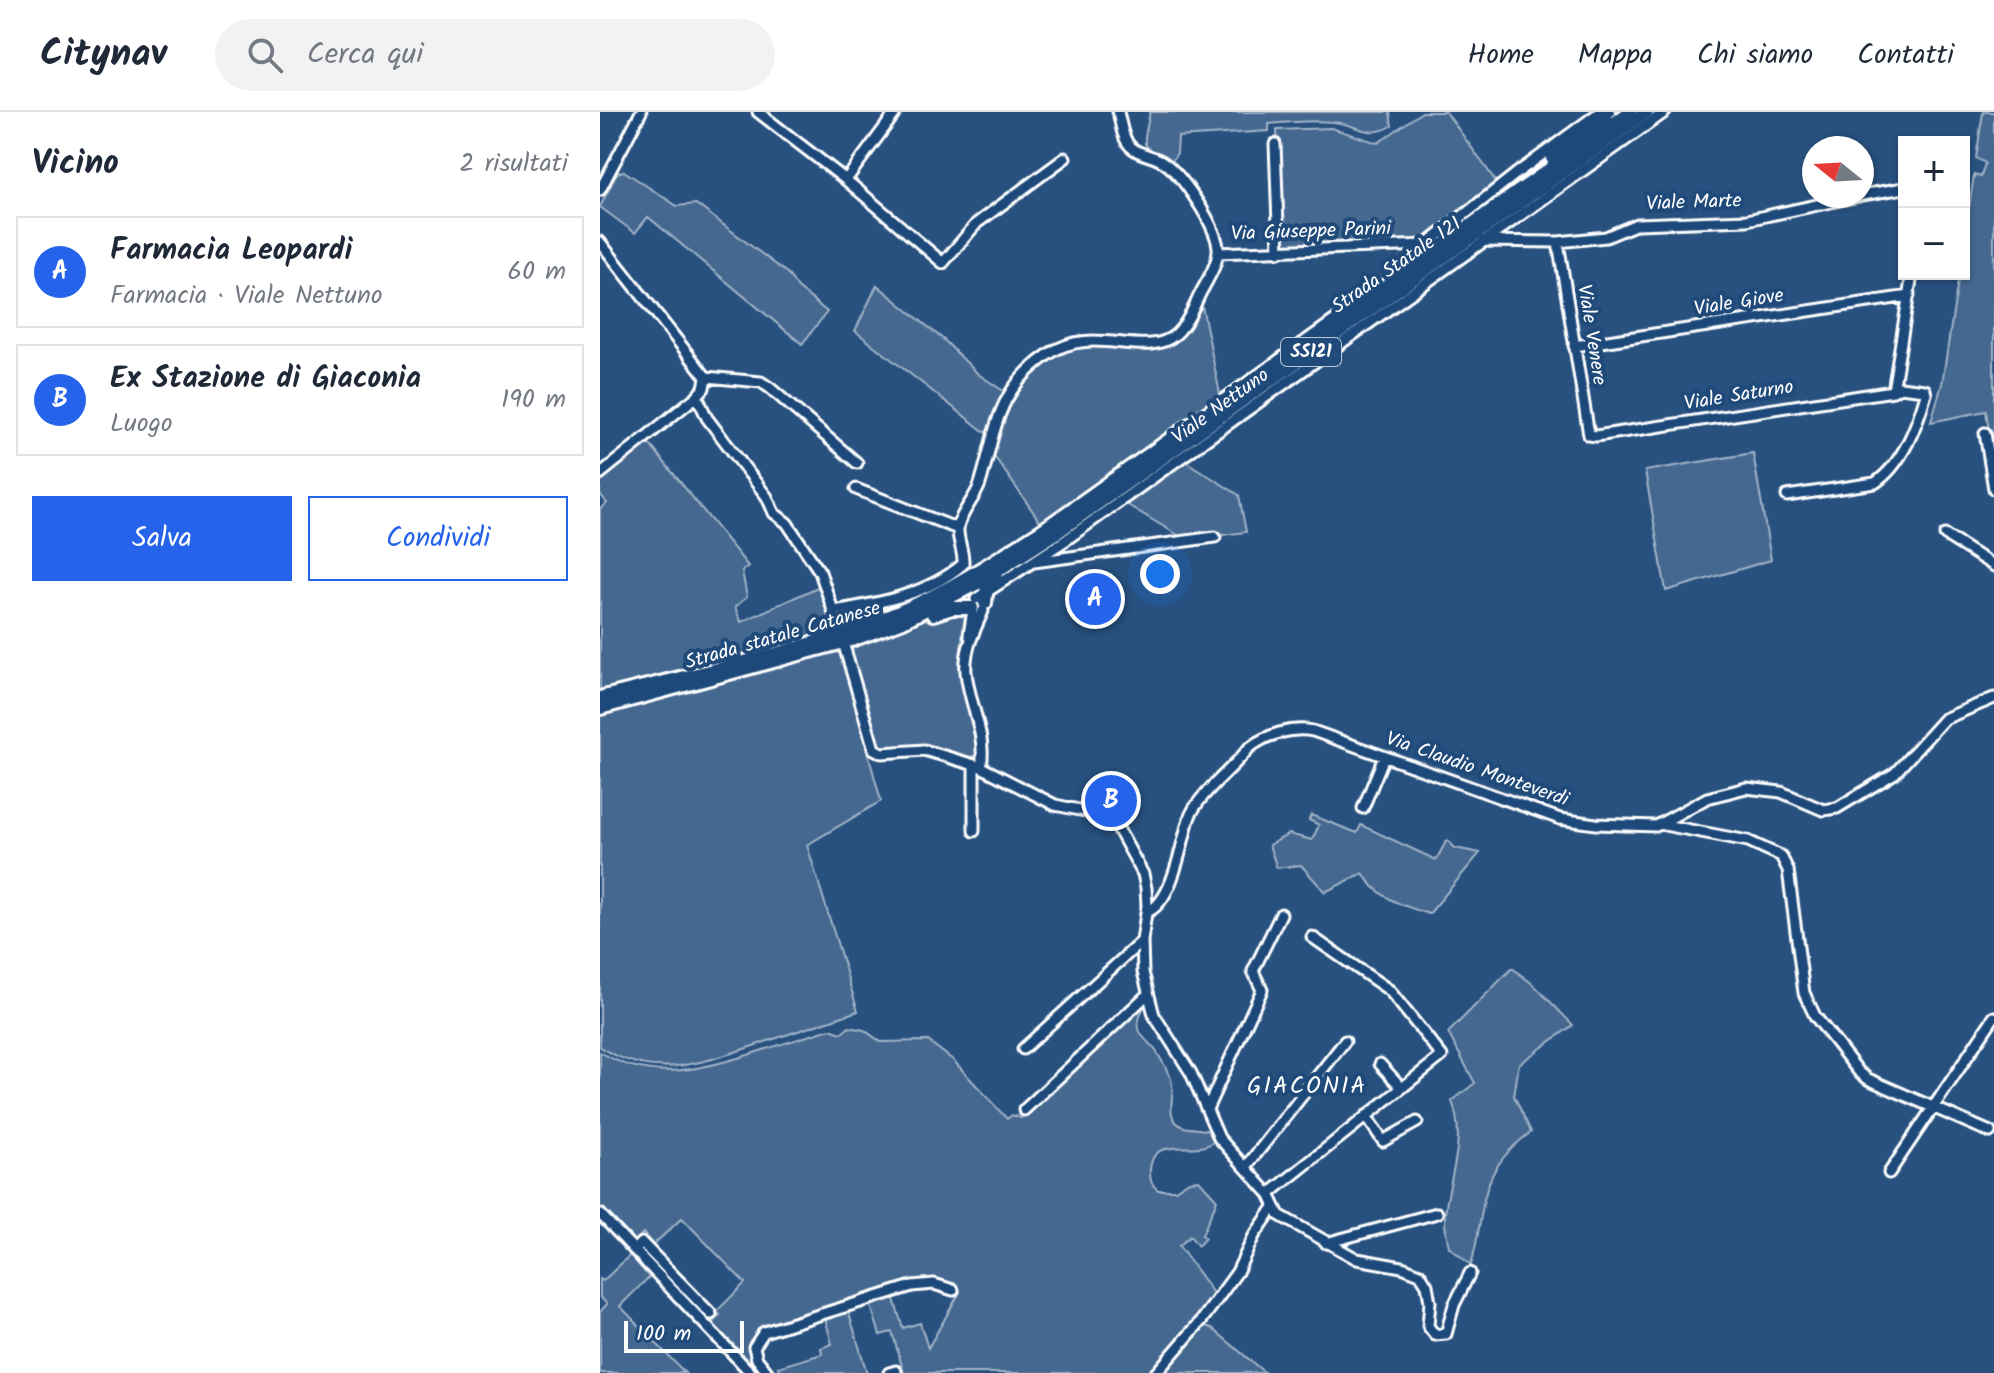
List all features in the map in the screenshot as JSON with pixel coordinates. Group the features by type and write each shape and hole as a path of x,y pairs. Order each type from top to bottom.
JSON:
{"main road":[{"path":"1511,197 1527,177 1608,112"},
{"name":"Strada Statale 121","path":"979,598 1047,527 1630,112"},
{"name":"Strada Statale 121","path":"979,598 1053,535 1647,112"},
{"path":"877,632 904,627 979,598"},
{"name":"Strada statale Catanese","path":"600,708 767,664 979,598"},
{"name":"Strada statale Catanese","path":"600,698 839,634 899,612 979,598"}],"street":[{"path":"600,190 641,112"},
{"path":"758,112 846,180 943,263 977,223 1065,158"},
{"path":"846,180 896,112"},
{"path":"834,611 902,597 948,575 963,564 958,529 978,489 996,419 1018,381 1050,353 1079,340 1144,346 1170,339 1185,324 1218,253 1215,235 1184,181 1163,162 1130,147 1118,112"},
{"name":"Via Giuseppe Parini","path":"1218,253 1426,245 1600,112"},
{"name":"Viale Nettuno","path":"979,598 1034,562 1665,112"},
{"path":"1275,144 1279,252"},
{"name":"Viale Marte","path":"1874,193 1898,189"},
{"name":"Viale Marte","path":"1483,241 1558,242 1606,237 1637,224 1747,220 1804,208"},
{"path":"600,242 706,377 761,382 857,463"},
{"name":"Viale Venere","path":"1558,242 1589,435"},
{"path":"1893,391 1911,280"},
{"name":"Viale Giove","path":"1574,346 1909,296"},
{"path":"600,474 697,396 704,388 706,377"},
{"name":"Viale Saturno","path":"1589,435 1893,391 1900,387 1925,390 1912,434 1884,477 1875,483 1787,496"},
{"path":"697,396 707,418 820,572 839,628"},
{"path":"1985,433 1994,489"},
{"path":"856,489 958,529"},
{"path":"1945,535 1994,566"},
{"path":"1034,562 1215,537"},
{"path":"974,831 977,766 983,753 966,672 979,598"},
{"path":"845,649 874,749 882,753 924,750 977,766 1055,805 1107,816 1116,825 1143,874 1147,912 1142,941 1143,972 1154,1015 1191,1073 1219,1138 1269,1194 1279,1215 1364,1262 1402,1267 1420,1274 1427,1285 1430,1302 1428,1326 1431,1332 1439,1336 1446,1334 1454,1305 1470,1273"},
{"name":"Via Claudio Monteverdi","path":"1147,912 1160,905 1181,854 1193,811 1257,742 1294,729 1302,729 1560,819 1596,824 1659,824 1707,798 1746,788 1781,792 1823,810 1837,808 1895,773 1944,719 1994,698"},
{"path":"1363,808 1384,757"},
{"path":"1659,824 1748,841 1781,856 1788,870 1804,993 1808,1004 1859,1072 1990,1132"},
{"path":"1207,1109 1262,990 1253,971 1281,914"},
{"path":"1269,1194 1442,1056 1389,990 1312,937"},
{"path":"1023,1049 1142,941"},
{"path":"1024,1110 1148,994"},
{"path":"1889,1173 1994,1017"},
{"path":"1246,1167 1345,1041"},
{"path":"1380,1064 1402,1088"},
{"path":"1366,1116 1383,1141 1417,1122"},
{"path":"1156,1373 1202,1320 1237,1272 1254,1236 1274,1207"},
{"path":"1326,1243 1437,1213"},
{"path":"600,1214 751,1373"},
{"path":"635,1250 642,1243 711,1314"},
{"path":"768,1373 757,1359 754,1347 764,1332 912,1286 934,1284 953,1290"}],"shaded area":[{"path":"1150,112 1390,112 1392,126 1369,131 1341,123 1300,122 1269,124 1269,131 1178,137 1177,153 1170,164 1145,144"},
{"path":"1422,112 1446,112 1497,183 1426,242 1284,249 1277,130 1331,128 1378,143"},
{"path":"1983,112 1994,112 1994,461 1986,411 1931,422 1942,384 1958,280 1970,280 1970,201 1974,175 1981,177 1985,163 1976,158"},
{"path":"624,171 677,206 696,204 787,273 798,288 827,312 802,344 648,217 635,233 600,207 617,173"},
{"path":"877,285 944,340 978,374 1005,392 986,433 855,331"},
{"path":"1201,301 1220,394 1041,523 992,453 1008,410 1019,391 1049,360 1068,350 1113,344 1151,349 1165,346 1180,333"},
{"path":"647,441 748,566 742,571 747,597 735,607 741,622 822,585 833,630 600,690 600,509 607,503 600,494 600,482"},
{"path":"1753,453 1771,560 1666,591 1645,471"},
{"path":"1185,461 1239,495 1246,532 1186,540 1126,504"},
{"path":"945,612 965,613 959,666 977,746 976,754 968,759 919,746 881,748 875,742 848,649"},
{"path":"840,651 881,801 807,845 858,1011 718,1057 679,1066 640,1064 600,1047 600,713"},
{"path":"1311,815 1357,833 1361,825 1436,860 1447,840 1455,848 1480,853 1429,914 1383,895 1363,873 1325,892 1301,865 1277,868 1269,845 1289,834 1312,840 1319,825 1309,820"},
{"path":"1512,968 1534,985 1573,1025 1519,1064 1514,1096 1531,1132 1513,1147 1491,1177 1471,1265 1449,1247 1445,1219 1458,1131 1452,1101 1475,1083 1448,1033"},
{"path":"1145,1001 1138,1022 1139,1029 1156,1051 1171,1079 1173,1118 1184,1127 1211,1132 1213,1142 1157,1153 1152,1161 1151,1181 1158,1190 1175,1190 1189,1181 1199,1180 1217,1200 1202,1235 1205,1238 1198,1246 1190,1236 1179,1246 1215,1296 1150,1373 904,1373 892,1332 880,1335 870,1303 893,1296 903,1328 920,1323 928,1348 960,1292 949,1284 925,1280 893,1287 761,1330 750,1345 763,1373 759,1373 712,1323 720,1315 717,1311 745,1283 682,1218 653,1245 643,1233 634,1242 600,1207 600,1052 636,1067 673,1071 729,1061 830,1029 842,1033 849,1027 864,1030 881,1042 928,1041 953,1060 1007,1119 1012,1115 1021,1118"},
{"path":"630,1255 649,1277 620,1306 685,1373 600,1373 600,1312 607,1304 600,1297 600,1279 603,1281"},
{"path":"848,1310 867,1373 784,1373 778,1367 822,1354 821,1348 832,1344 825,1318"},
{"path":"1203,1325 1212,1328 1265,1373 1161,1373"}],"place":[{"name":"Farmacia Leopardi","path":"1095,599"},
{"name":"Ex Stazione di Giaconia","path":"1111,801"}],"district":[{"name":"GIACONIA","path":"1307,1086"}]}
